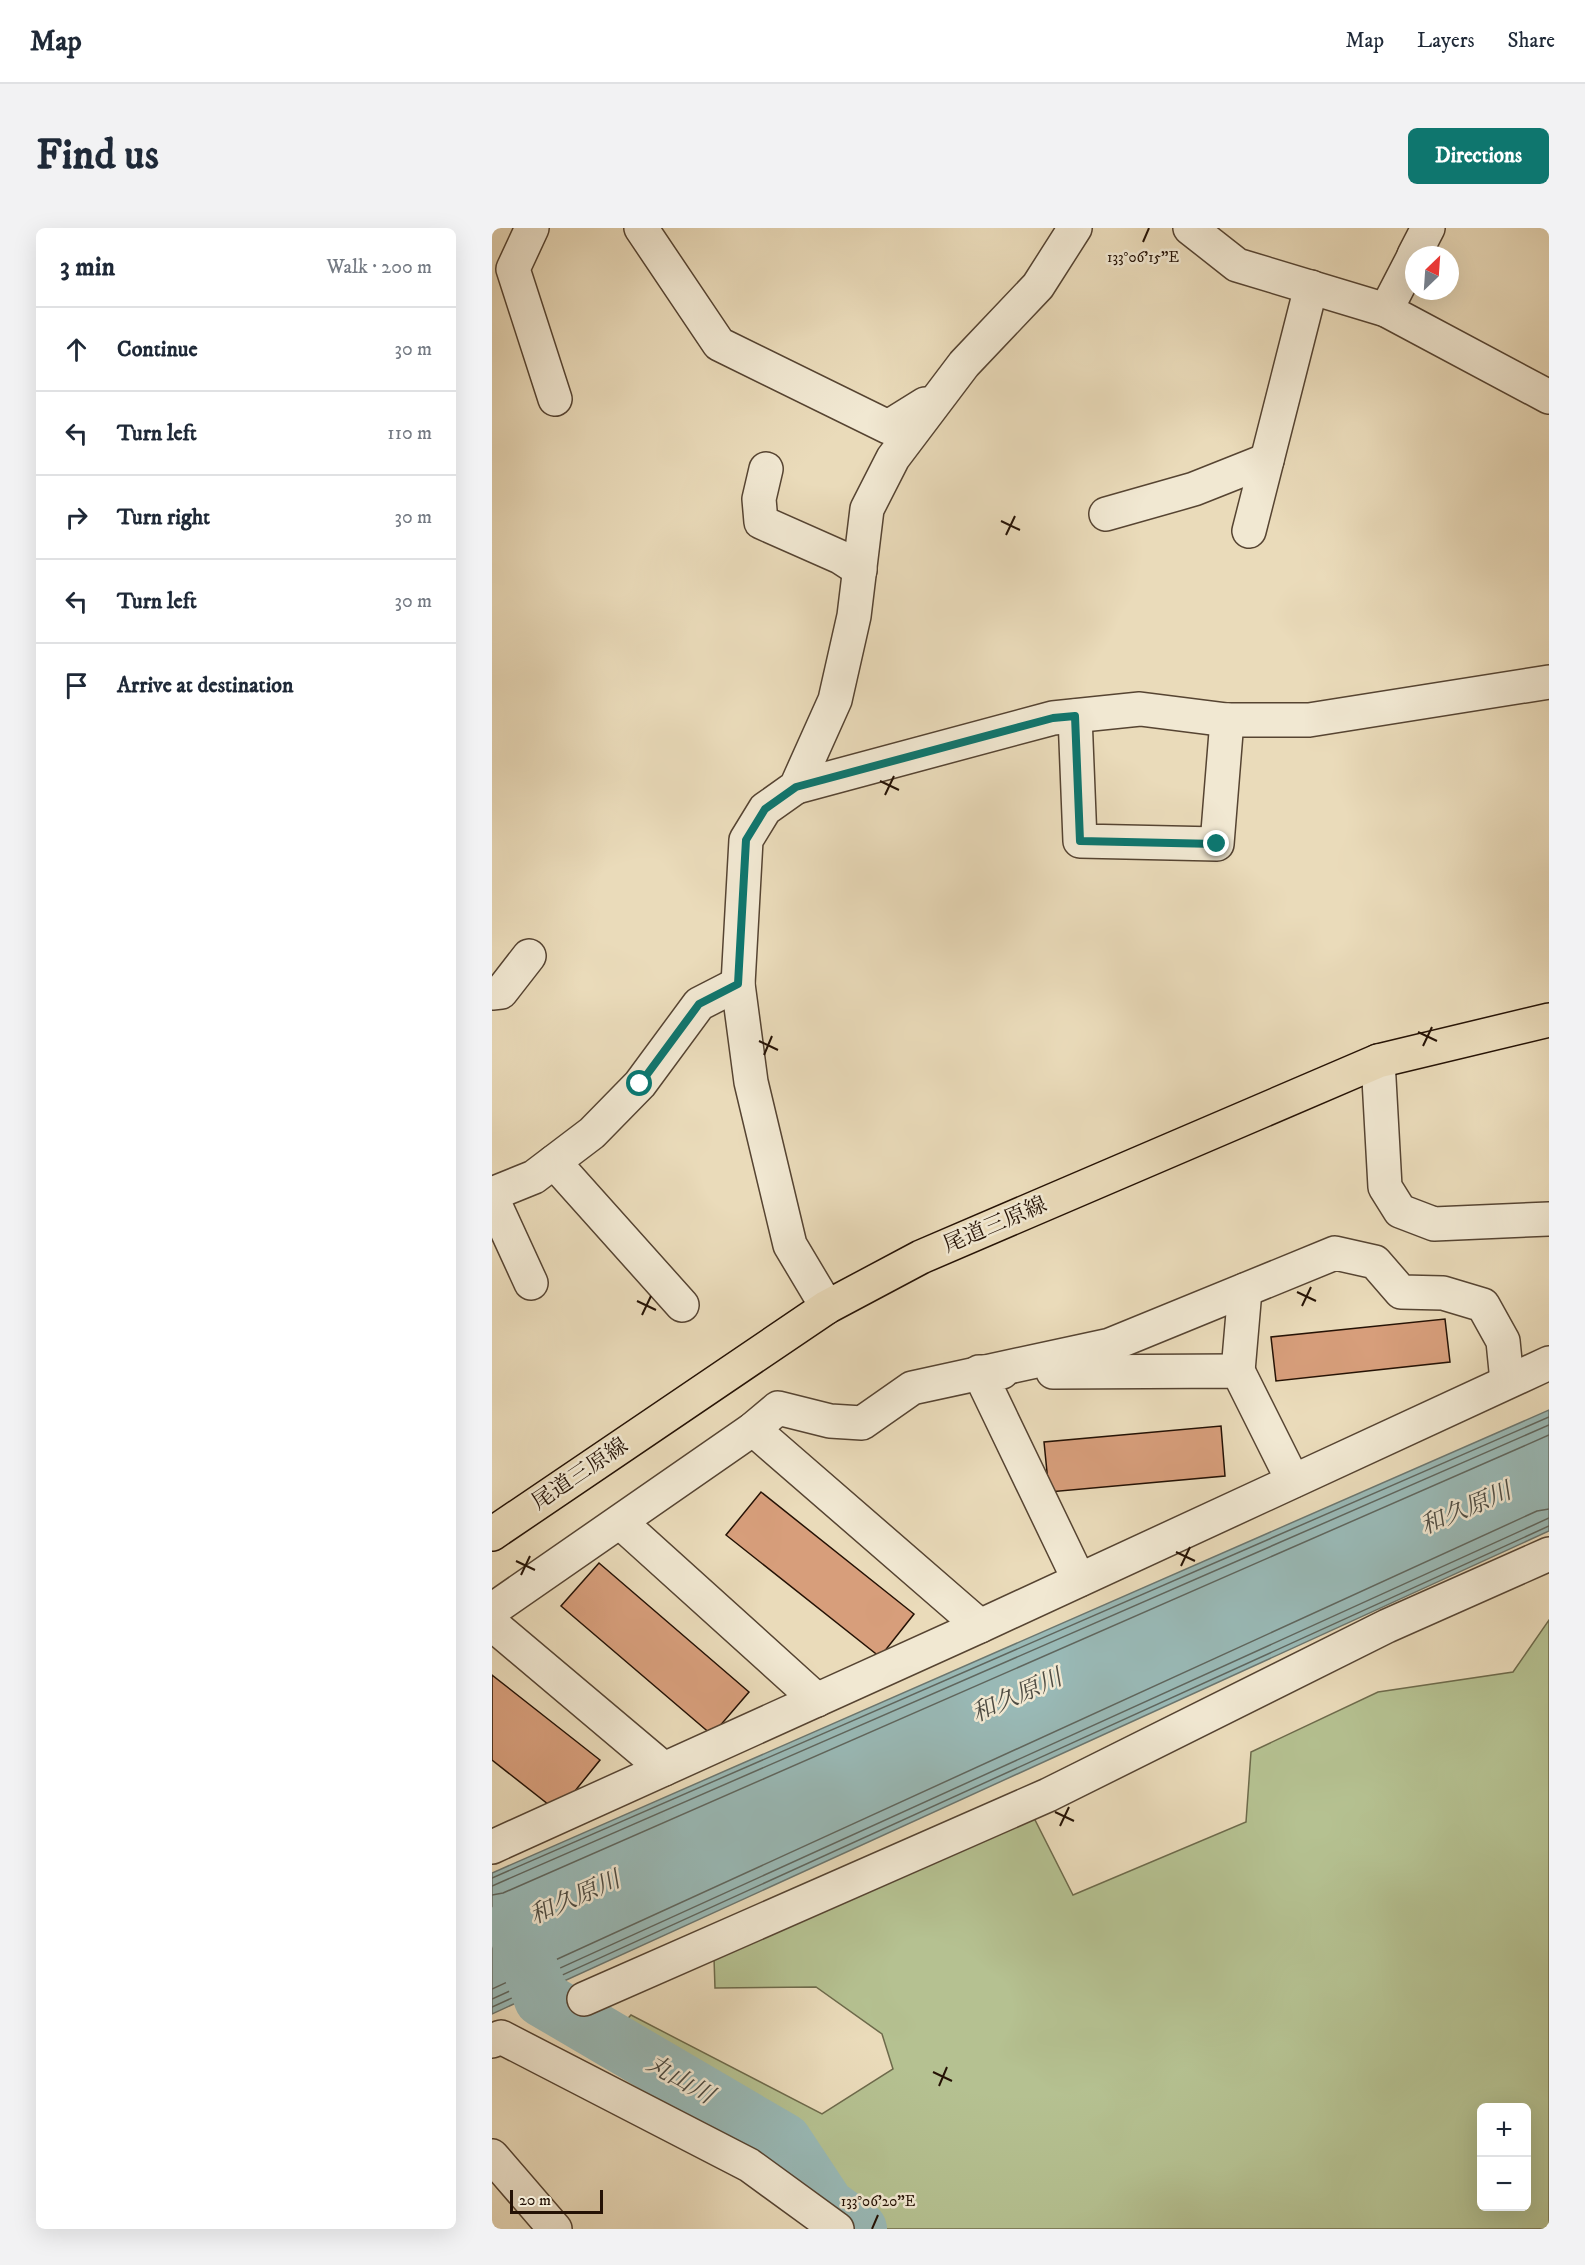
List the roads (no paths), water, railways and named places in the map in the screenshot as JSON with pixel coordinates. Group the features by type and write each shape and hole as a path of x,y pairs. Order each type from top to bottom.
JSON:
{"main road":[{"name":"尾道三原線","path":"492,1534 828,1307 921,1257 1378,1061 1549,1020"}],"street":[{"path":"531,228 513,269 555,399"},
{"path":"641,228 719,344 888,427 942,393"},
{"path":"796,787 835,700 854,616 867,508 893,458 964,364 1038,286 1074,228"},
{"path":"1190,228 1237,265 1386,310 1549,397"},
{"path":"1419,246 1428,228"},
{"path":"1386,310 1405,273"},
{"path":"1249,531 1311,287"},
{"path":"1106,514 1194,489 1268,459"},
{"path":"766,469 759,499 761,522 840,557 860,570"},
{"path":"828,1307 790,1245 751,1082 738,984 746,840 765,809 796,787 1053,718 1140,709 1227,720 1309,720 1549,682"},
{"path":"1075,716 1080,841 1217,844 1227,720"},
{"path":"492,993 501,992 529,956"},
{"path":"531,1283 492,1196 534,1177 592,1133 640,1084 699,1004 738,984"},
{"path":"1378,1061 1385,1187 1400,1211 1434,1224 1549,1219"},
{"path":"554,1162 682,1305"},
{"path":"492,1610 753,1429 778,1408 830,1421 862,1423 912,1388 1110,1345 1335,1253 1375,1262 1401,1292 1443,1293 1483,1305 1503,1341 1507,1381"},
{"path":"1245,1290 1238,1371 1293,1481"},
{"path":"495,1841 664,1769 980,1626 1549,1362"},
{"path":"979,1372 1238,1371"},
{"path":"979,1372 1079,1580"},
{"path":"753,1429 980,1626"},
{"path":"620,1522 817,1700"},
{"path":"584,1999 1048,1795 1387,1626 1549,1554"},
{"path":"492,1624 664,1769"},
{"path":"492,2041 501,2037 749,2165 837,2229"},
{"path":"492,2156 555,2229"}],"water":[{"name":"和久原川","path":"1549,1410 1549,1531 492,2014 492,1873"}],"waterway":[{"name":"丸山川","path":"514,1925 542,1999 784,2141 827,2206 859,2229"}]}
